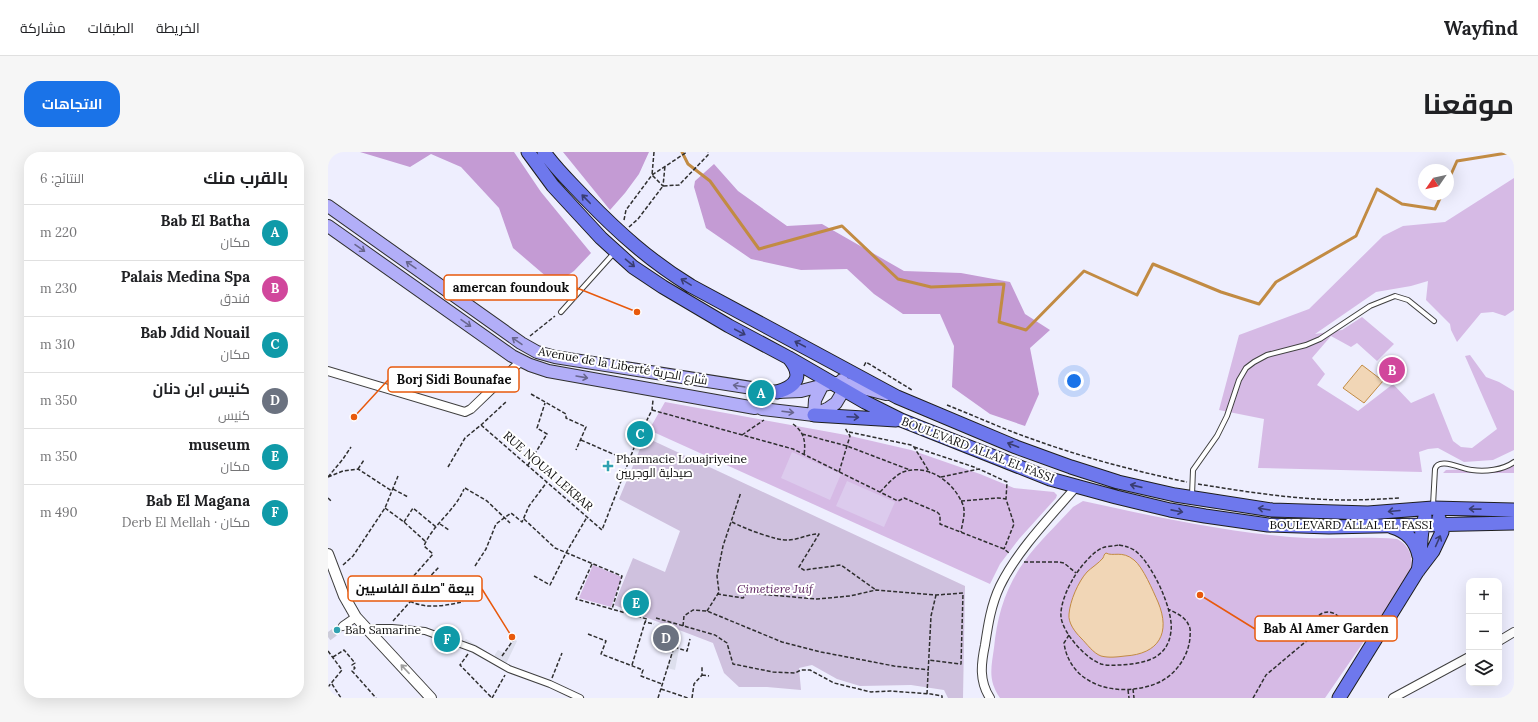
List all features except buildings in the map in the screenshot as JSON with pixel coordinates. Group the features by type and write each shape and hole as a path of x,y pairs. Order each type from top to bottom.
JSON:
{"main road":[{"name":"BOULEVARD ALLAL EL FASSI","path":"528,152 556,190 601,238 634,267 668,290 729,326 789,358 835,386 902,420 1044,476 1076,487 1177,511 1268,525 1329,527 1514,523"},
{"name":"BOULEVARD ALLAL EL FASSI","path":"544,152 563,176 617,231 653,261 691,286 897,397 963,426 1072,467 1118,482 1192,497 1272,510 1368,513 1433,508 1514,510"},
{"name":"Avenue de la Liberté شارع الحرية","path":"328,206 520,343 537,352 555,357 777,392 791,392 835,386 897,397"},
{"name":"Avenue de la Liberté شارع الحرية","path":"328,226 521,361 548,371 761,412 814,415"},
{"path":"601,238 617,231"},
{"path":"777,392 790,387 796,380 796,368 789,358"},
{"path":"814,415 836,403 834,363"},
{"path":"814,415 815,400 835,386"},
{"path":"814,415 902,420"},
{"path":"1339,698 1418,566 1433,551 1442,532 1439,518 1433,508 1425,518 1423,525 1418,566"},
{"path":"1390,526 1404,532 1411,539 1418,551 1418,566"}],"street":[{"path":"328,371 465,412 471,409 521,361"},
{"path":"990,698 982,677 982,658 990,615 1000,586 1036,533 1076,487"},
{"path":"328,554 347,602 356,617 431,698"},
{"path":"343,626 356,617"},
{"path":"365,628 392,628 425,631 474,649 509,669 550,684 580,698"},
{"path":"1502,638 1514,632"},
{"path":"1393,698 1466,659"}],"lane":[{"path":"561,312 616,251"},
{"path":"1192,497 1193,470 1217,436 1227,416 1239,380 1246,368 1254,362 1267,355 1306,345 1320,339 1370,306 1395,296 1408,300 1434,321"},
{"path":"1433,508 1436,466 1445,463 1471,470 1495,470 1514,462"}],"path":[{"path":"654,152 652,175 663,186 679,185 708,155 708,152"},
{"path":"617,231 626,210 652,175 687,152"},
{"path":"617,231 638,219 663,186 665,166"},
{"path":"536,332 561,312"},
{"path":"866,362 913,391"},
{"path":"531,394 566,414 566,418 586,427 576,450"},
{"path":"448,467 465,438 507,401"},
{"path":"528,465 547,434 537,428 545,402"},
{"path":"946,405 1031,439 1124,468 1192,483 1249,492 1323,499 1347,500 1405,498"},
{"path":"640,432 652,410 793,449 898,501 904,498 937,512 940,515 940,524 1004,549 1023,562 1064,563 1076,573"},
{"path":"742,435 761,412"},
{"path":"791,423 799,429 806,443 804,455"},
{"name":"RUE NOUAI LEKBAR","path":"481,425 602,530 629,460"},
{"path":"844,427 849,432 911,445 914,448 979,469 1007,482 1006,499 1014,524 1004,549"},
{"path":"840,472 850,436 849,432"},
{"path":"802,434 847,446 911,471"},
{"path":"580,440 629,460 639,435"},
{"path":"328,477 351,447"},
{"path":"914,448 930,472"},
{"path":"358,469 364,460"},
{"path":"328,477 343,471 358,469 392,490 408,496"},
{"path":"941,478 979,469"},
{"path":"880,492 903,472 930,472 949,483 961,501 964,514 961,532"},
{"path":"335,571 353,556 384,508 398,476"},
{"path":"476,566 486,549 496,524 511,513 522,522 529,506 547,482"},
{"path":"419,588 410,580 434,554 424,546 436,527 460,499 465,488 487,501 510,523"},
{"path":"707,611 719,592 717,576 723,546 741,492"},
{"path":"328,498 332,502"},
{"path":"961,501 998,498 1006,499"},
{"path":"384,508 404,522 426,542"},
{"path":"404,522 413,508 436,527"},
{"path":"534,576 550,585 566,553 587,518"},
{"path":"524,519 555,548 622,576 612,609"},
{"path":"732,522 766,536 788,540 810,534 819,534 799,567 804,570 840,565 876,590"},
{"path":"440,524 449,530"},
{"path":"1120,545 1128,547 1141,556 1149,567 1165,598 1168,609 1171,617 1171,630 1168,643 1163,651 1153,659 1141,664 1113,666 1102,664 1085,654 1069,635 1064,627 1061,617 1062,608 1071,582 1076,573 1102,548 1120,545"},
{"path":"592,564 576,599 647,619 632,665"},
{"path":"392,628 392,622 438,567"},
{"path":"717,594 743,598 747,593 817,599 850,596 876,590 936,595 963,593 961,664 929,660"},
{"path":"927,694 931,616 936,595"},
{"path":"410,601 425,607 463,602"},
{"path":"1069,635 1064,643 1065,653 1072,666 1080,675 1090,682 1105,688 1128,690 1155,684 1167,677 1182,661 1188,650 1190,639 1190,626 1179,614 1168,609"},
{"path":"683,626 684,616 693,610 707,611 782,642 821,652 886,665 929,670"},
{"path":"1323,613 1332,613 1340,618 1342,627 1336,638 1327,640 1322,639 1316,633 1314,629 1316,620 1323,613"},
{"path":"656,618 715,635 727,642 733,664 773,672 795,673 801,670 810,670 834,683 871,692 890,691 927,694 942,696 942,698"},
{"path":"645,622 654,624"},
{"path":"1253,698 1266,675 1316,633"},
{"path":"588,634 606,641 601,654 643,670 641,676 662,684"},
{"path":"498,662 514,639"},
{"path":"658,698 674,646 687,651 690,639"},
{"path":"474,649 460,665 492,698 509,669"},
{"path":"333,657 344,650 355,663 352,665 355,668 352,671 376,698"},
{"path":"328,651 342,670 328,688"},
{"path":"550,684 562,653"},
{"path":"692,698 694,684 702,675 702,667"},
{"path":"702,675 709,676"},
{"path":"332,684 340,698"},
{"path":"661,688 688,698"},
{"path":"1133,689 1134,698"},
{"path":"1128,690 1129,698"},
{"path":"675,698 676,694"}],"shaded area":[{"path":"360,152 514,152 541,192 591,253 574,271 555,284 513,248 499,208 461,167 431,154 410,167"},
{"path":"563,152 649,152 639,174 610,210"},
{"path":"714,164 738,191 787,226 822,224 904,271 961,273 1010,282 1025,314 1050,330 1030,348 1039,394 1025,426 990,414 952,387 954,346 940,314 903,314 874,294 847,269 801,270 751,259 706,228 694,187 695,181"},
{"path":"1514,178 1514,310 1505,316 1493,312 1481,313 1457,342 1451,330 1450,324 1426,300 1428,281 1411,286 1376,292 1315,334 1342,330 1362,317 1394,344 1377,361 1357,343 1351,347 1331,336 1312,358 1325,374 1317,385 1358,411 1393,384 1411,403 1434,393 1453,441 1461,447 1472,448 1497,429 1465,356 1470,355 1486,377 1499,382 1514,391 1514,450 1493,460 1464,462 1438,448 1428,449 1419,452 1422,472 1258,468 1264,419 1219,410 1239,335 1309,309 1383,236 1403,226 1445,222"},
{"path":"1362,365 1383,381 1364,403 1343,388"},
{"path":"665,402 846,435 911,450 980,474 1014,488 1054,492 1057,495 1056,498 1019,539 1000,564 990,584 649,430"},
{"path":"792,452 841,474 830,500 781,478"},
{"path":"1514,464 1514,473 1443,473 1446,470 1510,468"},
{"path":"847,481 895,502 884,527 836,506"},
{"path":"1083,501 1238,531 1303,538 1397,539 1409,550 1412,560 1411,570 1409,576 1325,698 1000,698 996,692 992,680 991,668 997,625 1007,592 1017,572 1035,548 1073,507"},
{"path":"1104,554 1126,555 1134,560 1144,573 1158,602 1162,613 1162,632 1159,640 1154,646 1146,651 1119,657 1101,656 1090,648 1072,627 1069,617 1070,609 1078,586 1087,572 1103,558"},
{"path":"593,565 622,577 611,607 579,598"},
{"path":"466,639 494,656 498,650 504,653 514,639 517,641 503,670 459,646"},
{"path":"674,647 679,649 675,670 667,668"}],"green space":[{"name":"Cimetiere Juif","path":"645,437 965,586 963,698 948,698 944,690 911,685 860,686 837,679 812,665 799,668 801,690 767,687 739,687 724,673 713,643 614,605 633,558 665,572 680,531 619,499"}],"waterway":[{"path":"682,152 688,164 710,181 759,249 842,226 898,279 931,287 1004,284 999,322 1026,330 1084,271 1137,295 1153,264 1221,292 1259,304 1276,282 1356,236 1377,189 1402,204 1435,209 1439,200"},
{"path":"1454,168 1457,161 1513,152"}],"tunnel":[{"path":"328,637 343,626"}],"place":[{"name":"amercan foundouk","path":"637,312"},
{"name":"Palais Medina Spa","path":"1392,370"},
{"name":"Bab El Batha","path":"761,393"},
{"name":"Borj Sidi Bounafae","path":"354,417"},
{"name":"Bab Jdid Nouail","path":"640,434"},
{"name":"Pharmacie Louajriyeine صيدلية الوجريين","path":"608,466"},
{"name":"Bab Al Amer Garden","path":"1200,595"},
{"name":"museum","path":"636,603"},
{"name":"Bab Samarine","path":"337,630"},
{"name":"بيعة \"صلاة الفاسيين","path":"512,637"},
{"name":"كنيس ابن دنان","path":"666,638"},
{"name":"Bab El Magana","path":"447,639"}]}
